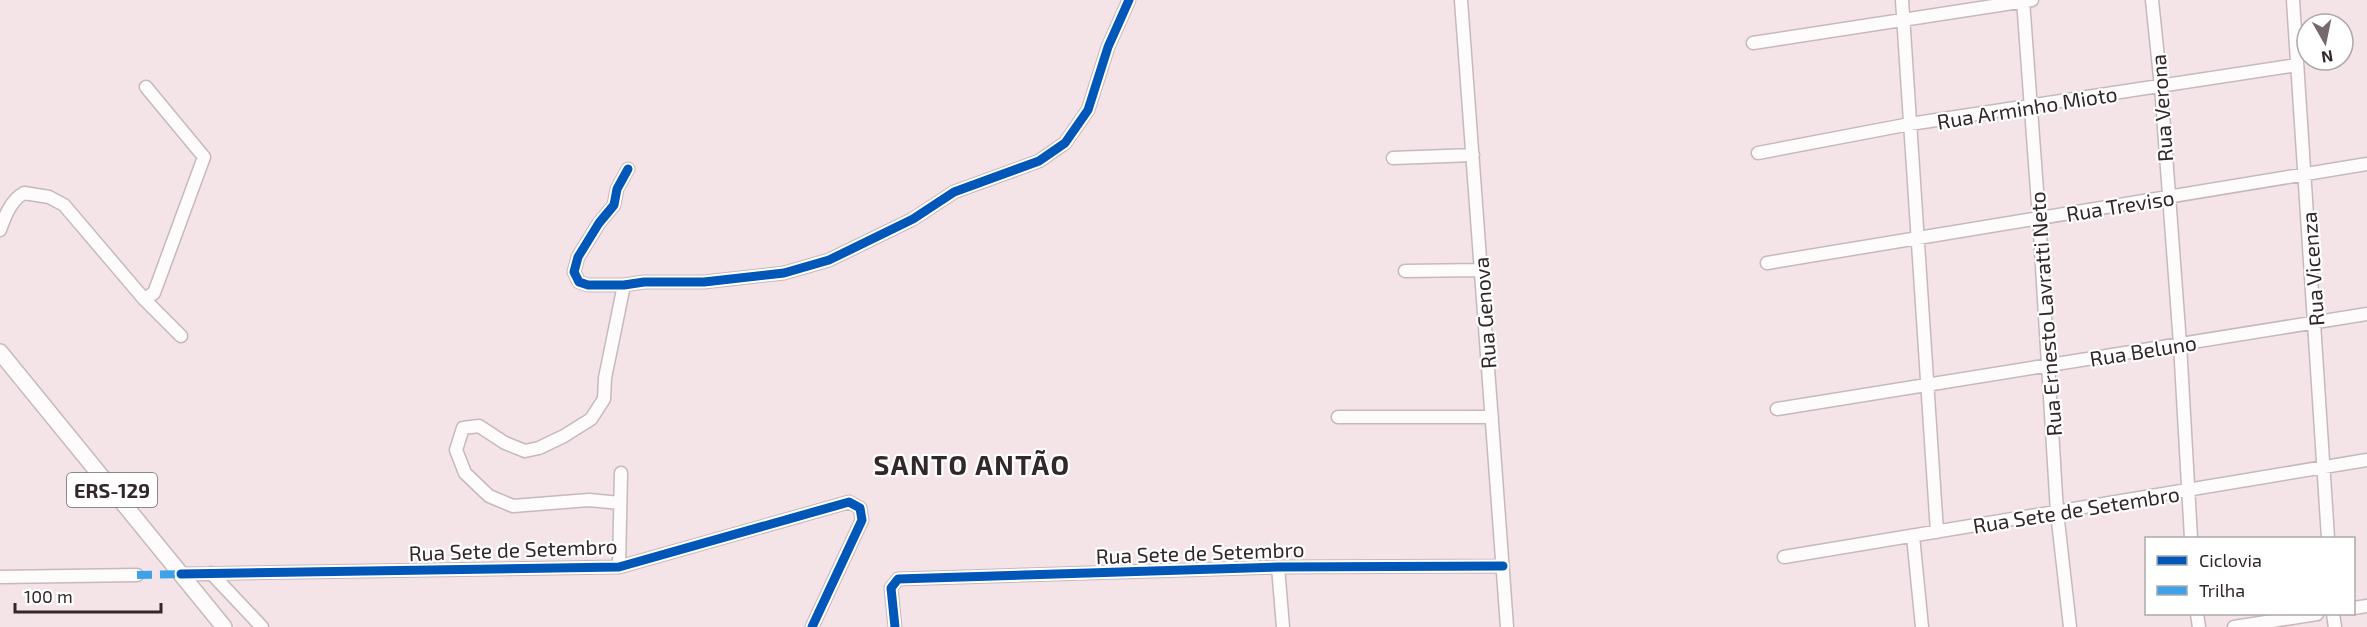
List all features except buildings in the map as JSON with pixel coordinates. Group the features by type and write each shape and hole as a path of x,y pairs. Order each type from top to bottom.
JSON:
{"main road":[{"name":"ERS-129","path":"0,352 224,627"}],"street":[{"path":"628,169 617,189 614,205 599,223 578,257 574,272 579,282 588,285 624,285 644,282 704,282 784,273 829,260 913,219 954,192 1039,160 1065,143 1088,110 1108,47 1129,0"},
{"name":"Rua Genova","path":"1461,0 1507,627"},
{"path":"1902,0 1937,532"},
{"name":"Rua Verona","path":"2152,0 2161,87 2180,344 2191,537"},
{"name":"Rua Vicenza","path":"2293,0 2295,32"},
{"path":"1754,43 2026,1"},
{"name":"Rua Ernesto Lavratti Neto","path":"2026,1 2057,512 2070,627"},
{"name":"Rua Arminho Mioto","path":"1758,153 1910,124 2161,87 2295,64"},
{"name":"Rua Vicenza","path":"2298,72 2328,537"},
{"path":"144,299 154,293 204,156 146,87"},
{"path":"1393,158 1473,155"},
{"name":"Rua Treviso","path":"1767,263 2367,164"},
{"path":"0,230 6,214 18,196 24,192 48,197 64,205 144,299 181,336"},
{"path":"1405,271 1481,270"},
{"path":"620,503 589,500 513,506 489,496 465,473 456,450 463,428 479,426 505,443 525,451 539,448 564,436 591,419 604,399 611,346 624,285"},
{"name":"Rua Beluno","path":"1777,409 2367,314"},
{"path":"1338,417 1492,417"},
{"name":"Rua Sete de Setembro","path":"1784,557 2367,460"},
{"path":"619,567 621,473"},
{"name":"Rua Sete de Setembro","path":"181,574 619,567 849,502 860,508 862,520 812,627"},
{"path":"1913,536 1922,627"},
{"name":"Rua Sete de Setembro","path":"895,627 891,588 898,579 1278,567 1503,566"},
{"path":"1278,567 1282,627"},
{"path":"211,573 262,627"},
{"path":"0,577 137,575"},
{"path":"2235,627 2311,615"}],"marked path":[{"path":"137,575 181,574"}],"cycle path":[{"path":"628,169 617,189 614,205 599,223 578,257 574,272 579,282 588,285 704,282 784,273 829,260 913,219 954,192 1039,161 1065,143 1088,110 1108,47 1129,0"},
{"path":"181,574 619,567 849,502 860,508 862,520 812,627"},
{"path":"895,627 891,588 898,579 1278,567 1503,566"}],"district":[{"name":"SANTO ANTÃO","path":"972,464"}]}
